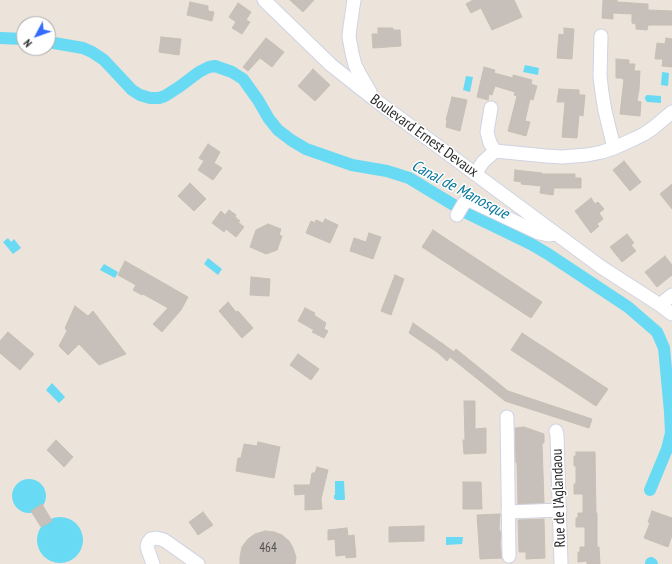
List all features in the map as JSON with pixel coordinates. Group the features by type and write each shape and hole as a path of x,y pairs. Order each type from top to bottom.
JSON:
{"street":[{"name":"Boulevard Ernest Devaux","path":"264,0 331,65 374,99 601,267 672,314"},
{"path":"354,0 349,37 352,53 355,65 374,99"},
{"path":"601,36 600,76 605,111 614,148"},
{"path":"491,108 487,132 490,143 495,151"},
{"path":"475,174 483,162 495,151 562,156 587,155 614,148 644,134 672,112"},
{"path":"460,210 469,201 474,201 539,233 548,235 556,234"},
{"path":"660,305 672,295"},
{"path":"507,417 509,556"},
{"name":"Rue de l'Aglandaou","path":"556,431 561,564"},
{"path":"508,512 560,510"},
{"path":"153,564 147,546 147,535 164,540 198,564"}],"water":[{"path":"525,65 539,68 538,75 523,72"},
{"path":"662,72 669,73 668,86 661,85"},
{"path":"466,76 473,77 470,92 463,90"},
{"path":"647,95 661,96 661,103 647,102 645,97"},
{"path":"8,238 11,242 14,239 21,248 13,254 3,242"},
{"path":"208,258 222,269 218,275 204,264"},
{"path":"104,264 118,272 115,278 100,270"},
{"path":"52,383 65,397 59,403 46,390"},
{"path":"29,479 35,480 41,484 45,490 45,502 41,508 35,512 29,513 23,512 17,508 13,502 12,496 13,490 17,484 23,480"},
{"path":"335,481 344,481 344,500 334,499"},
{"path":"65,517 77,523 82,531 82,549 77,557 69,562 55,563 43,557 38,549 37,535 43,523 51,518"},
{"path":"446,537 463,537 462,544 446,545"}],"building":[{"path":"290,0 314,0 303,12"},
{"path":"473,0 514,0 522,17 492,30 481,8 471,13 466,4"},
{"path":"603,0 617,0 617,2 648,4 648,10 672,11 672,25 648,25 647,30 636,29 636,24 632,23 632,14 613,13 613,19 602,18"},
{"path":"190,2 208,6 208,11 214,12 212,21 187,15"},
{"path":"238,3 251,12 246,20 250,22 242,34 232,28 236,22 229,17"},
{"path":"378,28 393,28 393,30 400,30 401,46 373,48 372,34 378,34"},
{"path":"564,28 574,29 572,59 557,58 559,34 564,35"},
{"path":"161,37 181,39 179,55 159,52"},
{"path":"266,38 284,52 272,67 260,58 248,71 243,67"},
{"path":"666,38 672,39 672,67 662,66 663,59 655,59 657,43 665,44"},
{"path":"616,59 629,60 629,64 635,64 634,71 640,71 637,101 641,102 640,116 620,114 624,79 616,78"},
{"path":"484,67 495,70 494,73 513,78 513,75 532,80 531,84 537,86 533,100 530,99 525,121 530,122 526,136 508,131 517,96 514,95 515,92 495,86 492,95 489,94 488,100 477,97"},
{"path":"313,69 330,85 315,101 298,86"},
{"path":"559,89 579,90 579,95 585,95 583,116 579,115 577,138 562,137 565,102 557,102"},
{"path":"452,97 467,100 460,131 446,127 446,120"},
{"path":"208,144 220,152 214,163 222,168 213,180 198,170 204,161 199,158"},
{"path":"624,161 641,182 630,191 613,170"},
{"path":"515,170 542,174 575,174 575,178 581,178 581,188 554,188 553,195 540,193 541,186 521,184 522,182 514,181"},
{"path":"190,183 206,199 194,211 178,196"},
{"path":"672,184 672,209 660,194"},
{"path":"591,198 595,204 598,202 604,209 599,213 603,219 597,224 599,226 591,233 575,211"},
{"path":"229,210 236,215 235,217 240,221 238,222 244,227 236,237 226,229 224,232 212,223 221,211 225,215"},
{"path":"325,219 338,225 330,243 306,233 311,221 315,223 316,220 323,223"},
{"path":"268,224 281,229 279,235 282,236 277,250 266,254 250,247 256,230"},
{"path":"433,230 542,302 531,318 422,247"},
{"path":"369,233 381,237 373,259 350,251 354,238 366,242"},
{"path":"627,234 634,243 631,245 636,251 622,262 610,247"},
{"path":"665,256 672,265 672,275 657,287 645,272"},
{"path":"125,261 188,297 181,310 162,332 153,324 168,308 133,290 136,285 118,275"},
{"path":"395,275 404,279 391,315 381,311"},
{"path":"251,277 270,279 269,296 250,295"},
{"path":"228,302 253,328 242,338 219,311"},
{"path":"75,306 88,316 93,311 126,354 99,365 79,344 68,355 59,346 67,331 65,328"},
{"path":"305,308 315,313 314,315 326,323 324,329 328,331 324,338 312,332 314,330 298,321"},
{"path":"413,323 454,352 456,349 508,391 592,419 589,428 505,401 450,357 447,361 437,352 409,333"},
{"path":"8,332 34,354 20,370 0,353 0,341"},
{"path":"522,333 608,389 596,406 511,350"},
{"path":"298,354 319,369 311,380 290,365"},
{"path":"464,401 475,401 475,429 486,428 486,453 464,454"},
{"path":"524,427 544,434 544,443 542,443 544,503 518,504 515,428"},
{"path":"56,440 73,457 64,467 47,450"},
{"path":"258,442 280,447 274,478 236,471 238,458 241,458 244,444 257,446"},
{"path":"576,452 595,452 597,547 599,547 600,564 587,564 587,561 578,562 578,552 580,552 580,547 585,547 585,527 576,527 576,518 578,518 578,513 583,513 583,494 574,494 574,484 576,484 576,466 574,466 574,456 576,456"},
{"path":"317,467 328,470 321,499 322,509 305,510 305,494 295,495 294,485 310,485 312,473 315,473"},
{"path":"463,482 481,482 482,509 463,509"},
{"path":"42,504 52,521 41,527 31,511"},
{"path":"652,511 672,518 672,535 668,547 644,538 650,523 648,522"},
{"path":"203,512 213,525 198,535 189,522"},
{"path":"500,514 499,529 501,533 500,544 502,558 480,559 477,515"},
{"path":"544,519 545,558 526,559 526,552 519,552 518,520"},
{"path":"424,526 424,541 389,542 389,527"},
{"path":"347,528 348,536 354,535 356,557 346,558 346,555 336,556 335,539 328,540 328,530"},
{"path":"265,531 282,535 289,541 296,557 295,564 240,564 242,547 248,539 255,534"}],"waterway":[{"name":"Canal de Manosque","path":"0,38 16,39"},
{"name":"Canal de Manosque","path":"56,43 83,48 92,52 104,60 132,90 140,95 150,98 165,96 199,72 209,67 215,66 232,72 243,79 278,130 306,149 352,165 387,171 409,178 467,213 531,244 548,254 628,307 657,332 664,348 671,433 667,449 650,490"}]}
